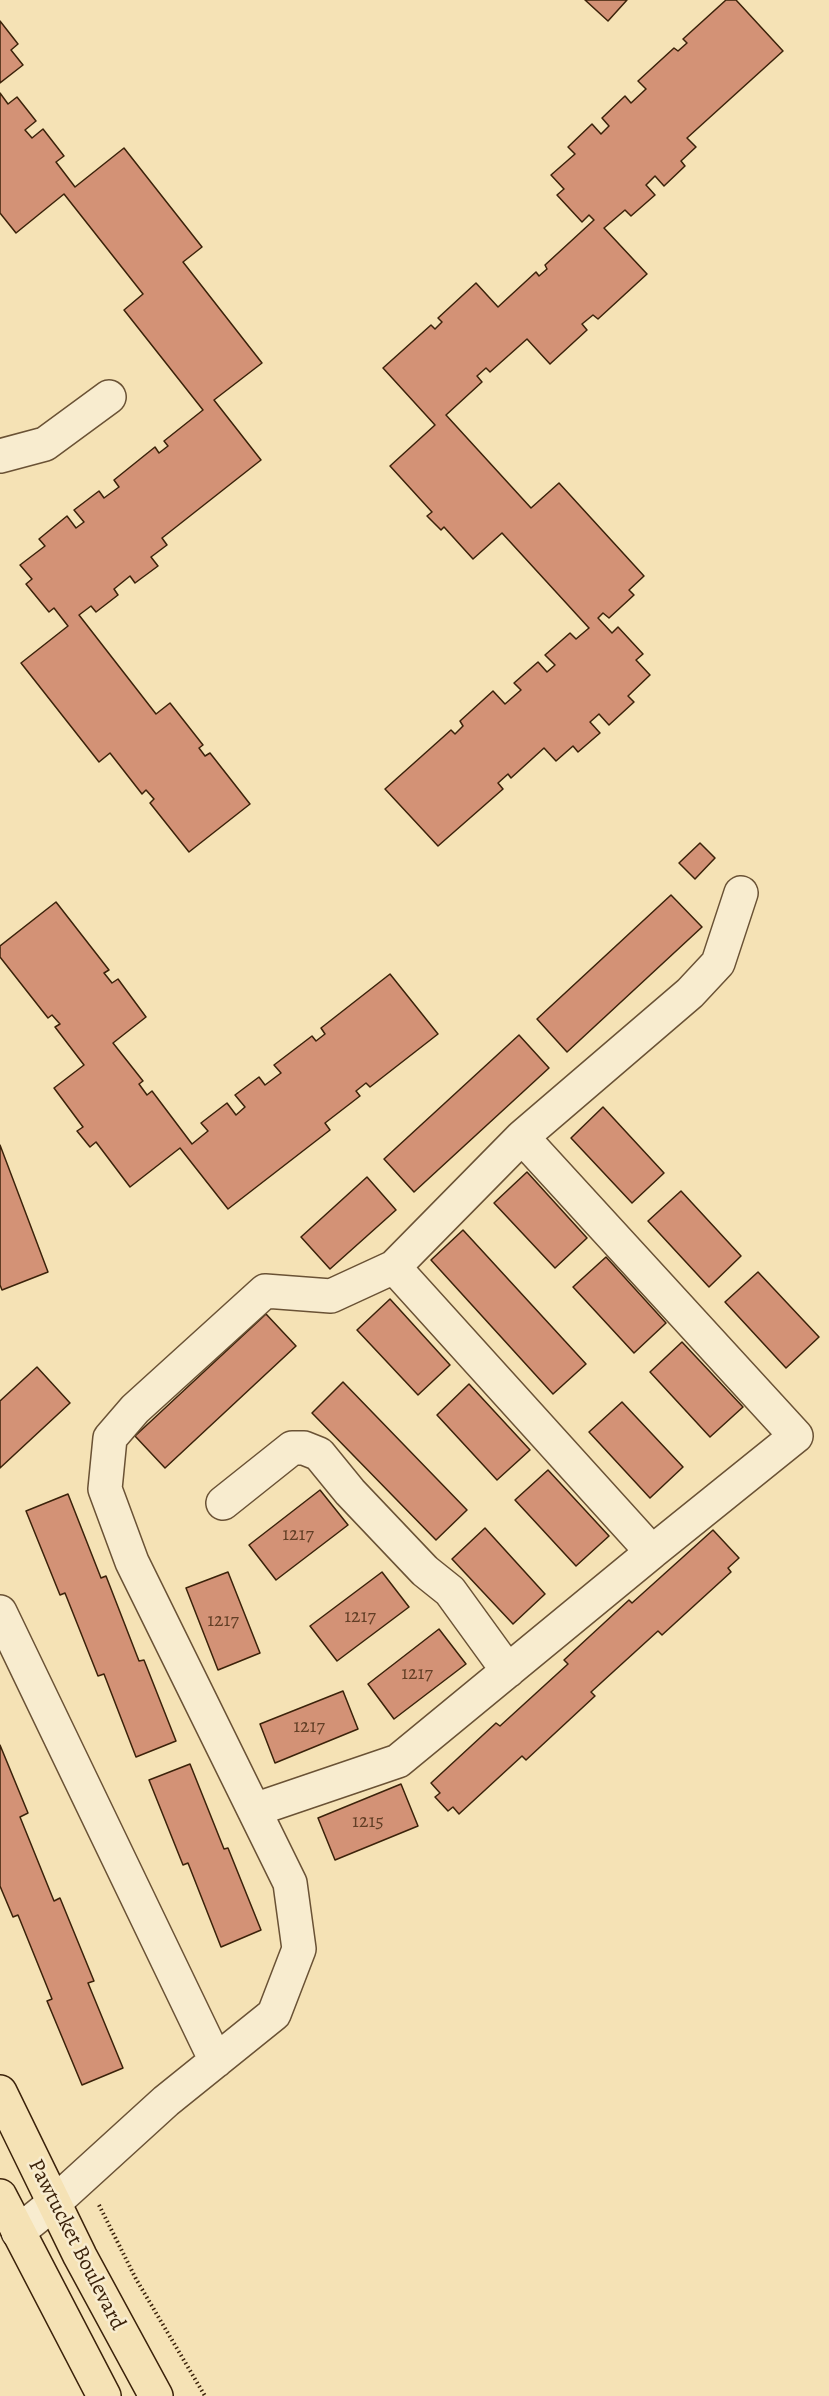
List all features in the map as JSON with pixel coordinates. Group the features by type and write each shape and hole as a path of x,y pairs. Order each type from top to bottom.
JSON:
{"main road":[{"name":"Pawtucket Boulevard","path":"0,2092 54,2203 156,2396"},
{"name":"Pawtucket Boulevard","path":"0,2196 104,2396"}],"street":[{"path":"0,456 45,444 109,397"},
{"path":"18,2232 54,2203 166,2101 274,2014 299,1949 290,1883 132,1562 105,1489 110,1438 135,1408 265,1291 331,1296 394,1267 522,1137 690,993 718,963 741,893"},
{"path":"254,1810 398,1761 796,1436 522,1137"},
{"path":"394,1267 652,1552"},
{"path":"223,1503 292,1448 304,1448 319,1455 350,1492 425,1571 450,1591 508,1671"},
{"path":"0,1612 216,2061"}],"path":[{"path":"96,2199 136,2279 205,2396"}],"building":[{"path":"585,0 627,0 608,21"},
{"path":"726,0 736,0 783,51 687,138 696,147 681,161 685,166 664,186 655,176 646,185 655,195 631,216 625,210 604,228 647,274 598,319 593,315 582,324 587,330 550,364 527,339 490,372 486,368 477,376 482,382 446,415 531,508 559,483 644,576 629,590 634,595 609,618 603,613 598,618 612,633 618,627 643,654 636,660 650,675 628,696 634,702 609,725 599,714 590,722 600,733 578,752 573,746 556,761 544,748 511,778 508,774 498,783 503,789 438,846 385,789 451,730 455,734 463,726 460,721 493,691 505,704 521,690 514,683 538,662 547,672 555,665 545,655 570,633 576,639 589,628 502,533 473,559 444,527 441,530 427,516 432,512 390,466 435,425 383,368 431,325 435,329 442,322 438,318 476,283 498,307 536,272 539,276 547,269 545,265 594,220 589,215 582,222 557,195 564,189 551,175 575,154 568,147 592,124 601,134 609,126 602,118 625,96 631,103 646,89 638,81 674,48 678,51 687,43 683,39"},
{"path":"0,21 18,44 11,50 23,65 0,83"},
{"path":"0,93 8,104 17,97 36,121 25,130 32,138 43,129 64,156 56,162 75,187 124,148 202,247 183,262 262,363 214,400 261,460 162,538 167,545 151,557 158,566 135,583 130,576 114,589 118,595 96,612 91,606 79,615 156,714 170,703 203,745 199,748 205,756 210,753 250,804 189,852 150,803 154,799 146,790 142,794 110,753 99,762 21,663 68,626 54,608 49,612 26,584 32,579 20,565 45,546 39,539 67,516 76,528 84,522 74,510 99,491 104,498 119,487 114,480 155,447 159,453 168,446 164,441 203,410 124,310 143,294 64,194 16,233 0,213"},
{"path":"700,843 715,858 695,879 679,863"},
{"path":"671,895 702,927 567,1052 537,1019"},
{"path":"56,902 109,970 104,973 112,983 118,979 146,1017 113,1043 143,1081 139,1084 147,1095 152,1091 192,1144 208,1131 201,1123 227,1103 236,1115 245,1107 235,1095 259,1077 265,1085 281,1073 274,1065 312,1036 316,1041 325,1034 321,1028 390,974 438,1034 370,1087 366,1083 356,1091 360,1096 325,1123 330,1130 228,1209 180,1148 130,1187 96,1142 90,1147 77,1131 83,1127 54,1088 84,1065 55,1027 60,1024 52,1015 48,1018 0,957 0,946"},
{"path":"519,1035 549,1068 414,1192 384,1159"},
{"path":"603,1107 664,1173 632,1203 571,1138"},
{"path":"0,1145 48,1272 2,1290 0,1285"},
{"path":"527,1172 587,1238 555,1268 494,1203"},
{"path":"367,1177 396,1210 330,1269 301,1237"},
{"path":"681,1191 741,1256 709,1287 648,1221"},
{"path":"463,1230 586,1364 553,1394 431,1260"},
{"path":"606,1257 666,1323 634,1353 573,1287"},
{"path":"758,1272 819,1337 786,1368 725,1302"},
{"path":"390,1299 450,1365 418,1395 357,1330"},
{"path":"266,1314 296,1346 165,1468 135,1436"},
{"path":"682,1342 743,1407 710,1437 650,1372"},
{"path":"37,1367 70,1403 0,1468 0,1401"},
{"path":"343,1382 467,1510 436,1540 312,1413"},
{"path":"469,1384 530,1450 497,1480 437,1415"},
{"path":"622,1402 683,1467 650,1498 589,1432"},
{"path":"548,1470 609,1536 576,1566 515,1500"},
{"path":"320,1490 348,1525 276,1580 249,1545"},
{"path":"68,1494 101,1578 106,1576 139,1661 144,1660 176,1741 136,1757 104,1674 98,1676 65,1593 60,1595 26,1511"},
{"path":"485,1528 545,1594 513,1624 452,1559"},
{"path":"713,1530 739,1558 728,1568 731,1572 662,1635 658,1631 591,1692 595,1696 526,1760 522,1756 459,1814 453,1807 448,1811 435,1797 440,1793 431,1783 496,1723 500,1726 568,1664 564,1660 629,1600 632,1603"},
{"path":"228,1572 260,1653 218,1670 186,1588"},
{"path":"382,1572 409,1607 337,1661 310,1626"},
{"path":"439,1629 466,1664 394,1719 368,1684"},
{"path":"343,1691 358,1729 275,1763 260,1724"},
{"path":"0,1745 28,1813 20,1817 54,1901 60,1898 94,1981 88,1983 123,2068 82,2085 47,2001 52,1999 18,1915 13,1917 0,1886"},
{"path":"190,1764 224,1849 228,1848 261,1930 221,1947 188,1863 183,1865 149,1780"},
{"path":"401,1784 418,1826 335,1860 318,1818"}]}
